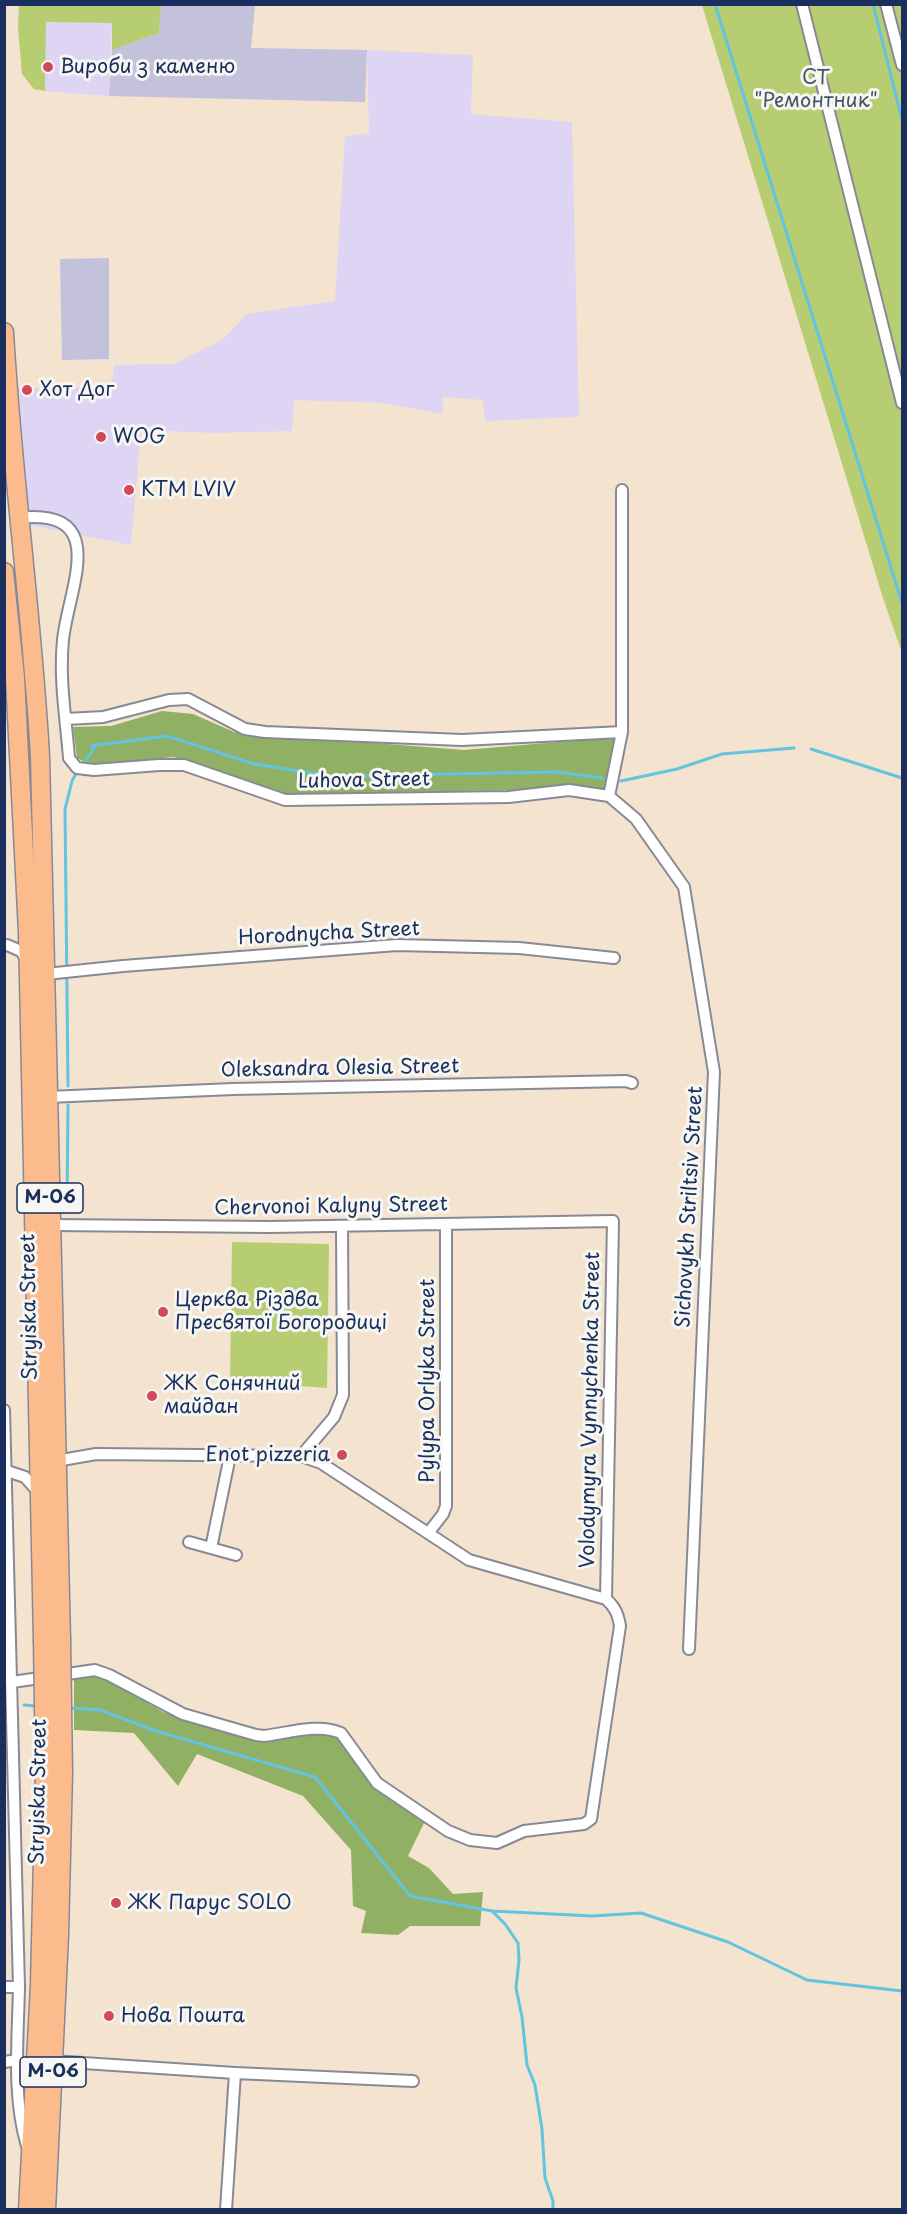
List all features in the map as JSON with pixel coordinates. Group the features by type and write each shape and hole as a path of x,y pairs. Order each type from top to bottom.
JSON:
{"highway":[{"name":"Stryiska Street","path":"4,332 18,518 26,579 59,974 48,1097 50,1225 47,1459 39,1494 52,1640"},
{"name":"Stryiska Street","path":"4,572 15,677 28,932 52,1640 53,2061 46,2210"},
{"name":"Stryiska Street","path":"28,2210 54,1773"}],"street":[{"path":"802,4 903,403"},
{"path":"886,4 897,26 903,64"},
{"path":"609,796 622,732 622,490"},
{"name":"Luhova Street","path":"18,518 36,516 51,518 68,527 79,555 63,639 61,670 69,758 77,768 94,771 184,765 285,800 509,797 569,790 609,796"},
{"name":"Luhova Street","path":"66,719 103,717 169,700 188,699 245,729 265,732 462,740 622,732"},
{"name":"Sichovykh Striltsiv Street","path":"609,796 636,819 684,887 714,1072 689,1649"},
{"path":"6,945 19,943 28,932"},
{"path":"6,945 21,951 29,964"},
{"name":"Horodnycha Street","path":"59,974 123,966 397,945 519,948 614,958"},
{"name":"Oleksandra Olesia Street","path":"48,1097 245,1089 626,1081 632,1083"},
{"name":"Chervonoi Kalyny Street","path":"50,1225 270,1227 613,1221"},
{"name":"Volodymyra Vynnychenka Street","path":"606,1599 613,1221"},
{"name":"Pylypa Orlyka Street","path":"429,1532 443,1514 446,1506 446,1224"},
{"path":"301,1456 334,1418 343,1395 342,1226"},
{"path":"4,1410 8,1665 12,1682 9,1747 19,1987 18,2060 21,2124 30,2159"},
{"path":"12,1682 95,1670 183,1714 256,1735 332,1728 341,1732 377,1783 448,1831 470,1840 497,1843 524,1831 584,1824 591,1819 620,1626 613,1604 606,1599 469,1560 321,1463 301,1456 96,1454 47,1459 25,1477"},
{"path":"211,1548 230,1456"},
{"path":"5,1471 25,1477 39,1494"},
{"path":"189,1542 236,1554"},
{"path":"4,1987 19,1987"},
{"path":"4,2062 18,2060"},
{"path":"53,2061 235,2073 413,2081"},
{"path":"226,2210 235,2073"}],"shaded area":[{"path":"161,5 255,5 251,48 367,50 365,102 109,96 112,50 159,33"},
{"path":"46,22 112,23 109,96 45,91"},
{"path":"367,50 473,55 471,114 572,122 579,417 485,421 483,400 443,397 442,414 384,403 294,400 292,431 214,433 141,430 131,545 29,525 19,389 111,386 115,365 174,364 222,340 247,314 335,301 345,136 369,133"},
{"path":"109,258 109,359 62,360 60,259"}],"green space":[{"path":"19,5 161,5 159,33 112,50 112,23 46,22 45,91 34,89 22,74 18,27"},
{"name":"СТ \"Ремонтник\"","path":"702,5 902,5 902,653 883,598"},
{"path":"162,711 193,714 234,732 464,750 616,737 604,789 571,784 514,790 282,794 174,757 90,765 77,758 73,727 111,726"},
{"path":"232,1242 329,1244 327,1388 230,1381"},
{"path":"96,1673 163,1712 261,1742 319,1732 338,1735 371,1783 425,1821 408,1856 429,1868 453,1894 483,1892 480,1926 410,1926 398,1935 361,1933 366,1911 353,1906 351,1850 303,1796 197,1754 178,1786 134,1733 74,1730 74,1678"}],"waterway":[{"path":"715,4 902,603"},
{"path":"873,4 902,120"},
{"path":"91,746 167,736 254,764 331,776 558,772 602,778"},
{"path":"82,766 96,745"},
{"path":"621,781 677,769 722,754 794,748"},
{"path":"811,749 902,778"},
{"path":"68,1086 65,809 72,781 77,772"},
{"path":"67,1202 68,1105"},
{"path":"24,1705 36,1706"},
{"path":"70,1708 100,1710 159,1732 315,1777 410,1896 492,1911 592,1916 641,1913 728,1942 807,1980 902,1991"},
{"path":"492,1911 505,1924 518,1943 516,1988 522,2017 527,2065 535,2085 542,2129 545,2178 553,2201 553,2210"}],"place":[{"name":"Вироби з каменю","path":"48,67"},
{"name":"Хот Дог","path":"27,390"},
{"name":"WOG","path":"101,437"},
{"name":"KTM LVIV","path":"129,490"},
{"name":"Церква Різдва Пресвятої Богородиці","path":"163,1312"},
{"name":"ЖК Сонячний майдан","path":"152,1396"},
{"name":"Enot pizzeria","path":"342,1455"},
{"name":"ЖК Парус SOLO","path":"116,1903"},
{"name":"Нова Пошта","path":"109,2016"}]}
